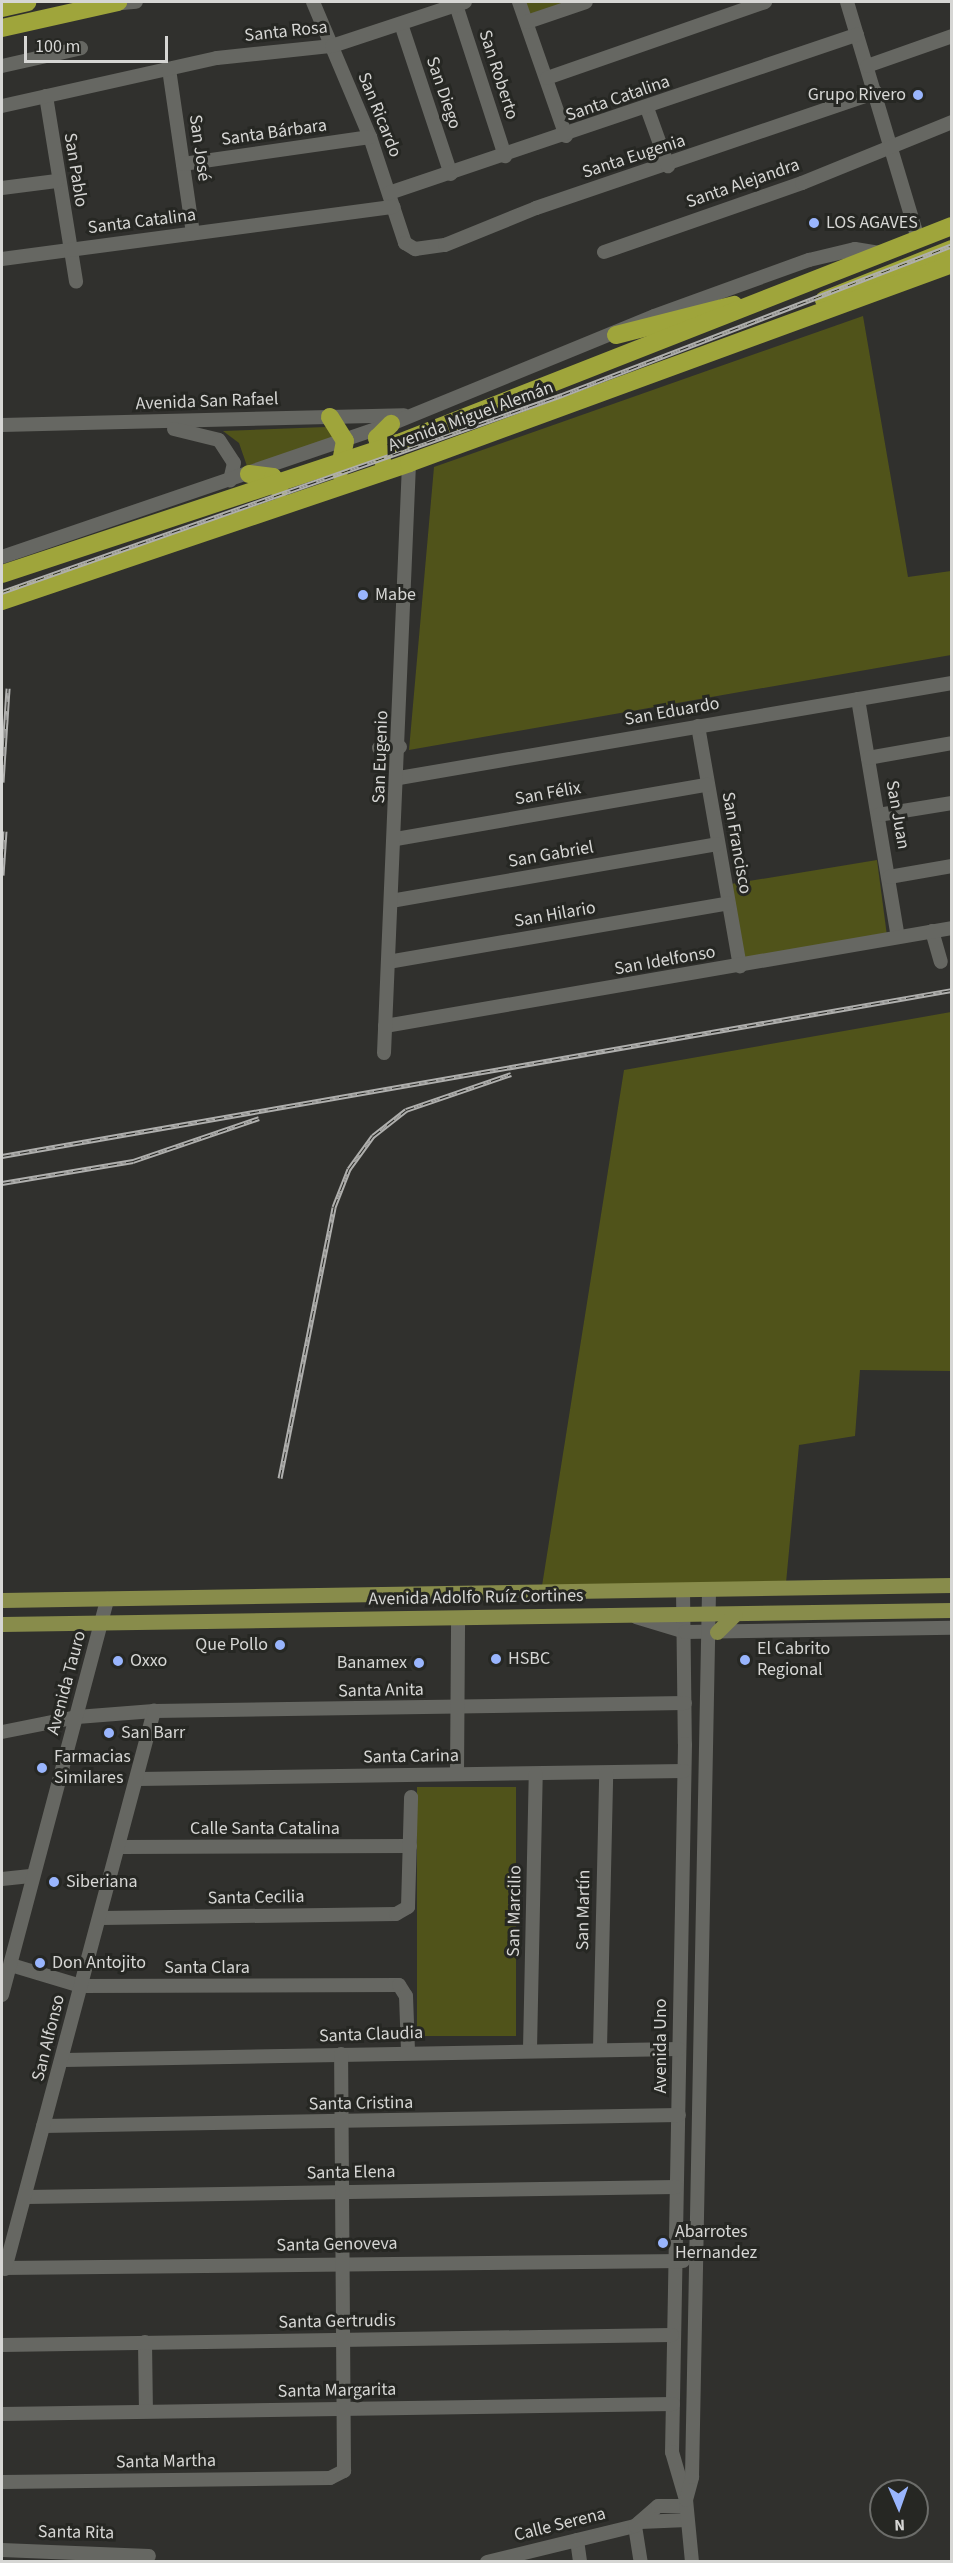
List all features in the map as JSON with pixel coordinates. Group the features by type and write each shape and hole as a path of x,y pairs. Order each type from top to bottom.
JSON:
{"highway":[{"path":"2,9 27,2"},
{"path":"2,28 114,3"},
{"name":"Avenida Miguel Alemán","path":"2,573 399,443 632,350 754,306 887,254 918,238 951,226"},
{"path":"753,336 853,285 951,249"},
{"name":"Avenida Miguel Alemán","path":"2,601 409,463 951,264"},
{"path":"616,334 719,306 754,306"},
{"path":"124,558 339,471 345,441 330,417"},
{"path":"391,424 376,438 377,452 385,461 409,463"},
{"path":"249,474 277,479 274,499"},
{"path":"2,573 49,544"}],"main road":[{"name":"Avenida Adolfo Ruíz Cortines","path":"2,1600 951,1585"},
{"name":"Avenida Adolfo Ruíz Cortines","path":"2,1624 458,1620 951,1610"},
{"path":"712,1632 735,1614"}],"street":[{"path":"114,3 136,2"},
{"name":"San Ricardo","path":"313,2 370,138 405,243"},
{"path":"519,2 567,136"},
{"path":"526,22 586,2"},
{"path":"547,78 765,2"},
{"path":"847,2 876,92 918,238"},
{"name":"Santa Rosa","path":"2,106 250,52 332,46 460,3"},
{"name":"San Roberto","path":"460,3 506,156"},
{"name":"San Diego","path":"400,24 451,174"},
{"name":"Santa Catalina","path":"389,193 567,136 857,35"},
{"path":"867,66 951,36"},
{"path":"2,66 81,48"},
{"name":"San José","path":"169,69 193,234"},
{"name":"Santa Eugenia","path":"405,243 421,250 445,245 536,208 668,166 876,92"},
{"name":"San Pablo","path":"46,96 57,181 75,282"},
{"path":"647,108 668,166"},
{"name":"Santa Alejandra","path":"604,252 892,147 951,122"},
{"name":"Santa Bárbara","path":"183,164 370,138"},
{"path":"2,188 57,181"},
{"name":"Santa Catalina","path":"2,259 394,207"},
{"name":"Avenida Miguel Alemán","path":"2,557 49,544 345,441 616,334 818,258 855,249 887,254"},
{"name":"Avenida San Rafael","path":"2,425 413,415"},
{"name":"Avenida San Rafael","path":"2,433 204,432 230,453 235,467 230,481"},
{"name":"San Eugenio","path":"384,1053 399,778 409,463"},
{"name":"San Eduardo","path":"399,778 951,683"},
{"name":"San Juan","path":"858,699 898,938"},
{"name":"San Francisco","path":"698,726 740,966"},
{"path":"868,758 951,743"},
{"path":"379,748 400,747"},
{"name":"San Félix","path":"396,839 707,785"},
{"path":"878,815 951,803"},
{"name":"San Gabriel","path":"392,902 717,844"},
{"path":"889,877 951,866"},
{"name":"San Hilario","path":"388,963 728,903"},
{"name":"San Idelfonso","path":"385,1026 951,928"},
{"path":"932,931 941,962"},
{"name":"Avenida Uno","path":"683,1590 685,1744 679,1996 679,2115 672,2335 674,2474 686,2503"},
{"name":"Avenida Uno","path":"692,2562 686,2503 692,2477 693,2241 706,1744 712,1632 707,1615 709,1590"},
{"name":"Avenida Tauro","path":"2,1995 107,1599"},
{"path":"628,1615 685,1632 951,1628"},
{"path":"457,1774 458,1620"},
{"name":"Santa Anita","path":"2,1732 77,1717 154,1711 685,1703"},
{"name":"San Alfonso","path":"3,2269 26,2197 64,2060 81,1986 121,1847 154,1711"},
{"path":"685,1744 706,1744"},
{"name":"Santa Carina","path":"138,1779 606,1774 684,1771"},
{"name":"San Marcilio","path":"530,2049 536,1774"},
{"name":"San Martín","path":"600,2048 606,1774"},
{"path":"410,1846 411,1797"},
{"name":"Calle Santa Catalina","path":"121,1847 410,1846"},
{"name":"Santa Cecilia","path":"102,1918 396,1914 408,1907 410,1846"},
{"path":"2,1879 33,1876"},
{"name":"Santa Clara","path":"11,1965 81,1986 404,1989 408,2051"},
{"path":"679,1996 700,1996"},
{"name":"Santa Claudia","path":"64,2060 408,2051 679,2049"},
{"path":"341,2054 347,2409"},
{"name":"Santa Cristina","path":"44,2126 679,2115"},
{"name":"Santa Elena","path":"26,2197 676,2187"},
{"path":"693,2241 674,2258 693,2269"},
{"name":"Santa Genoveva","path":"3,2269 674,2258"},
{"name":"Santa Gertrudis","path":"2,2345 672,2335"},
{"path":"145,2342 146,2411"},
{"name":"Santa Margarita","path":"2,2414 673,2404"},
{"name":"Santa Martha","path":"2,2482 330,2478 346,2464 347,2409"},
{"name":"Calle Serena","path":"638,2524 657,2506 686,2503"},
{"name":"Calle Serena","path":"487,2562 516,2558 638,2524 687,2520"},
{"path":"638,2524 640,2562"},
{"path":"577,2540 580,2562"},
{"name":"Santa Rita","path":"2,2550 149,2556"}],"green space":[{"path":"523,2 579,2 532,18"},
{"path":"863,316 908,577 951,571 951,655 409,750 434,467"},
{"path":"326,427 337,439 248,469 239,443 223,431"},
{"path":"877,860 887,936 748,960 742,956 731,884"},
{"path":"951,1012 951,1371 860,1370 855,1436 799,1445 786,1583 542,1586 624,1070"},
{"path":"417,1787 516,1787 516,2036 417,2036"}],"railway":[{"path":"2,592 562,395 952,245"},
{"path":"2,782 8,688"},
{"path":"2,875 5,831"},
{"path":"2,1156 952,990"},
{"path":"280,1478 334,1207 349,1169 373,1136 406,1110 511,1074"},
{"path":"2,1183 133,1161 259,1118"}],"place":[{"name":"Grupo Rivero","path":"918,95"},
{"name":"LOS AGAVES","path":"814,223"},
{"name":"Mabe","path":"363,595"},
{"name":"Que Pollo","path":"280,1645"},
{"name":"HSBC","path":"496,1659"},
{"name":"El Cabrito Regional","path":"745,1660"},
{"name":"Oxxo","path":"118,1661"},
{"name":"Banamex","path":"419,1663"},
{"name":"San Barr","path":"109,1733"},
{"name":"Farmacias Similares","path":"42,1768"},
{"name":"Siberiana","path":"54,1882"},
{"name":"Don Antojito","path":"40,1963"},
{"name":"Abarrotes Hernandez","path":"663,2243"}]}
